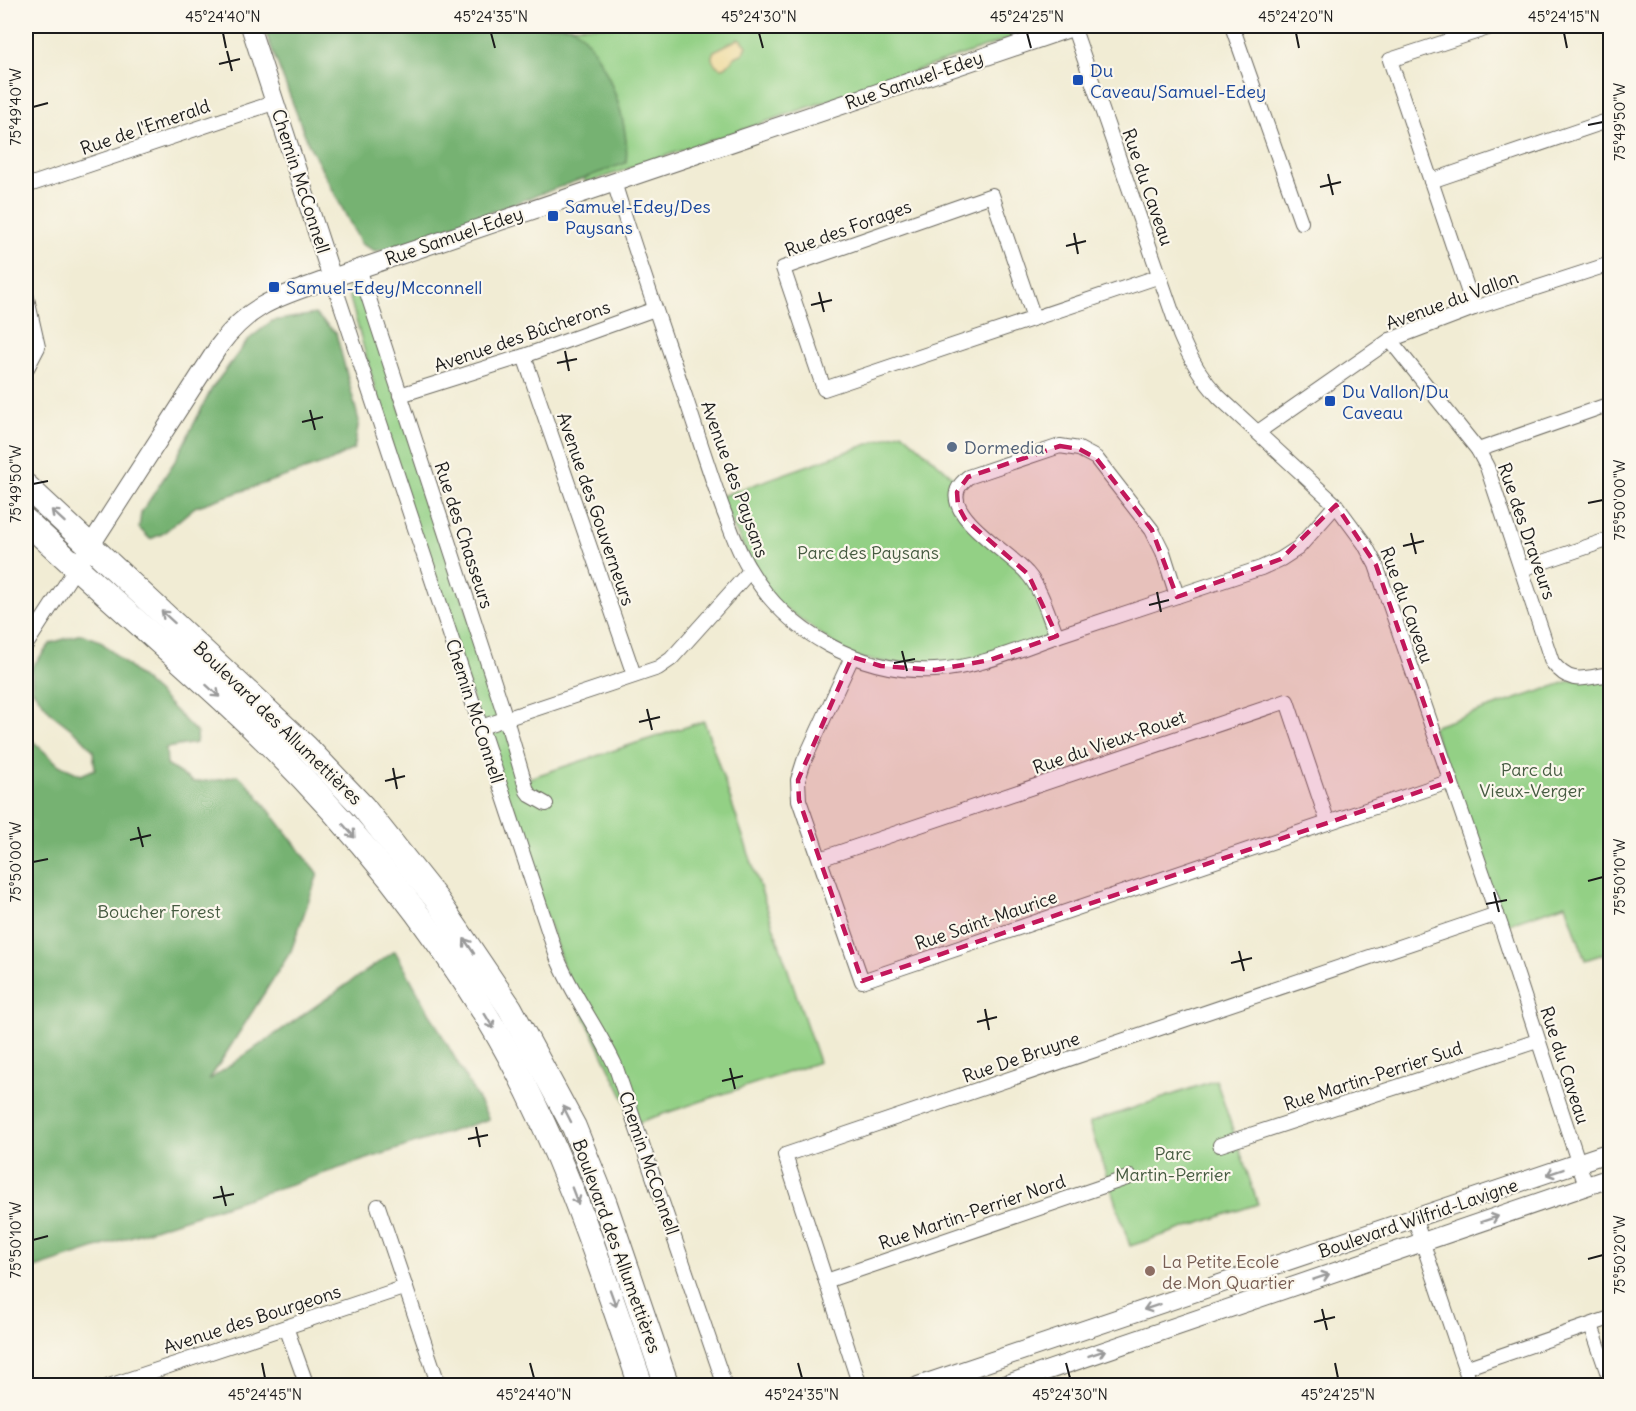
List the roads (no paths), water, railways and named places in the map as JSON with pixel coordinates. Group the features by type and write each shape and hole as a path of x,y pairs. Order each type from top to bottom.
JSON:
{"highway":[{"name":"Boulevard des Allumettières","path":"26,486 249,692 323,764 398,848 472,949 510,1008 573,1127 609,1214 667,1386"},
{"name":"Boulevard des Allumettières","path":"26,521 232,708 329,807 416,911 490,1022 554,1146 593,1243 641,1386"}],"street":[{"name":"Chemin McConnell","path":"250,26 557,957 571,989 608,1048 615,1065 725,1386"},
{"name":"Rue Samuel-Edey","path":"26,645 230,331 240,320 265,303 359,268 1074,26"},
{"name":"Rue du Caveau","path":"1074,26 1180,335 1196,368 1219,398 1336,505 1364,543 1376,565 1497,914 1586,1186"},
{"path":"1232,26 1301,222"},
{"path":"1474,308 1390,60 1494,26"},
{"name":"Rue de l'Emerald","path":"26,186 276,102"},
{"path":"1431,182 1611,120"},
{"name":"Avenue des Paysans","path":"614,182 718,497 739,550 767,595 802,628 822,642 852,657 881,666 909,670 935,670 990,660 1262,568 1298,548 1336,505"},
{"name":"Rue des Forages","path":"1034,318 992,195 783,268 824,389 1160,276"},
{"name":"Avenue du Vallon","path":"1258,432 1390,340 1474,308 1611,264"},
{"name":"Rue des Chasseurs","path":"359,268 506,719 526,791 546,804"},
{"path":"26,294 38,346 26,370"},
{"name":"Avenue des Bûcherons","path":"400,395 524,356 655,309"},
{"name":"Rue des Draveurs","path":"1390,340 1478,450 1487,466 1552,662 1561,673 1576,679 1611,674"},
{"name":"Avenue des Gouverneurs","path":"524,356 634,675"},
{"path":"1478,450 1611,404"},
{"path":"1057,636 1039,592 1028,574 965,519 958,506 957,492 968,477 1059,446 1079,448 1096,458 1152,530 1163,552 1177,596"},
{"path":"1522,569 1611,539"},
{"path":"481,727 658,668 671,659 750,571"},
{"name":"Rue Saint-Maurice","path":"852,657 804,761 798,780 799,801 862,981 1450,781"},
{"name":"Rue du Vieux-Rouet","path":"820,859 1287,701 1328,823"},
{"name":"Rue De Bruyne","path":"860,1386 785,1155 1497,914"},
{"name":"Rue Martin-Perrier Sud","path":"1220,1145 1538,1041"},
{"name":"Boulevard Wilfrid-Lavigne","path":"918,1386 1611,1152"},
{"name":"Rue Martin-Perrier Nord","path":"826,1281 1130,1177"},
{"name":"Boulevard Wilfrid-Lavigne","path":"1002,1386 1611,1178"},
{"path":"378,1206 439,1386"},
{"path":"1415,1220 1471,1386"},
{"name":"Avenue des Bourgeons","path":"109,1386 406,1287"},
{"path":"1465,1368 1611,1318"},
{"path":"1591,1325 1611,1380"},
{"path":"286,1327 307,1386"}],"place":[{"name":"Du Caveau/Samuel-Edey","path":"1078,80"},
{"name":"Samuel-Edey/Des Paysans","path":"553,216"},
{"name":"Samuel-Edey/Mcconnell","path":"274,287"},
{"name":"Du Vallon/Du Caveau","path":"1330,401"},
{"name":"Dormedia","path":"952,447"},
{"name":"La Petite Ecole de Mon Quartier","path":"1150,1271"}],"park label":[{"name":"Parc des Paysans","path":"868,552"},
{"name":"Parc du Vieux-Verger","path":"1532,779"},
{"name":"Boucher Forest","path":"159,911"},
{"name":"Parc Martin-Perrier","path":"1173,1163"}]}
